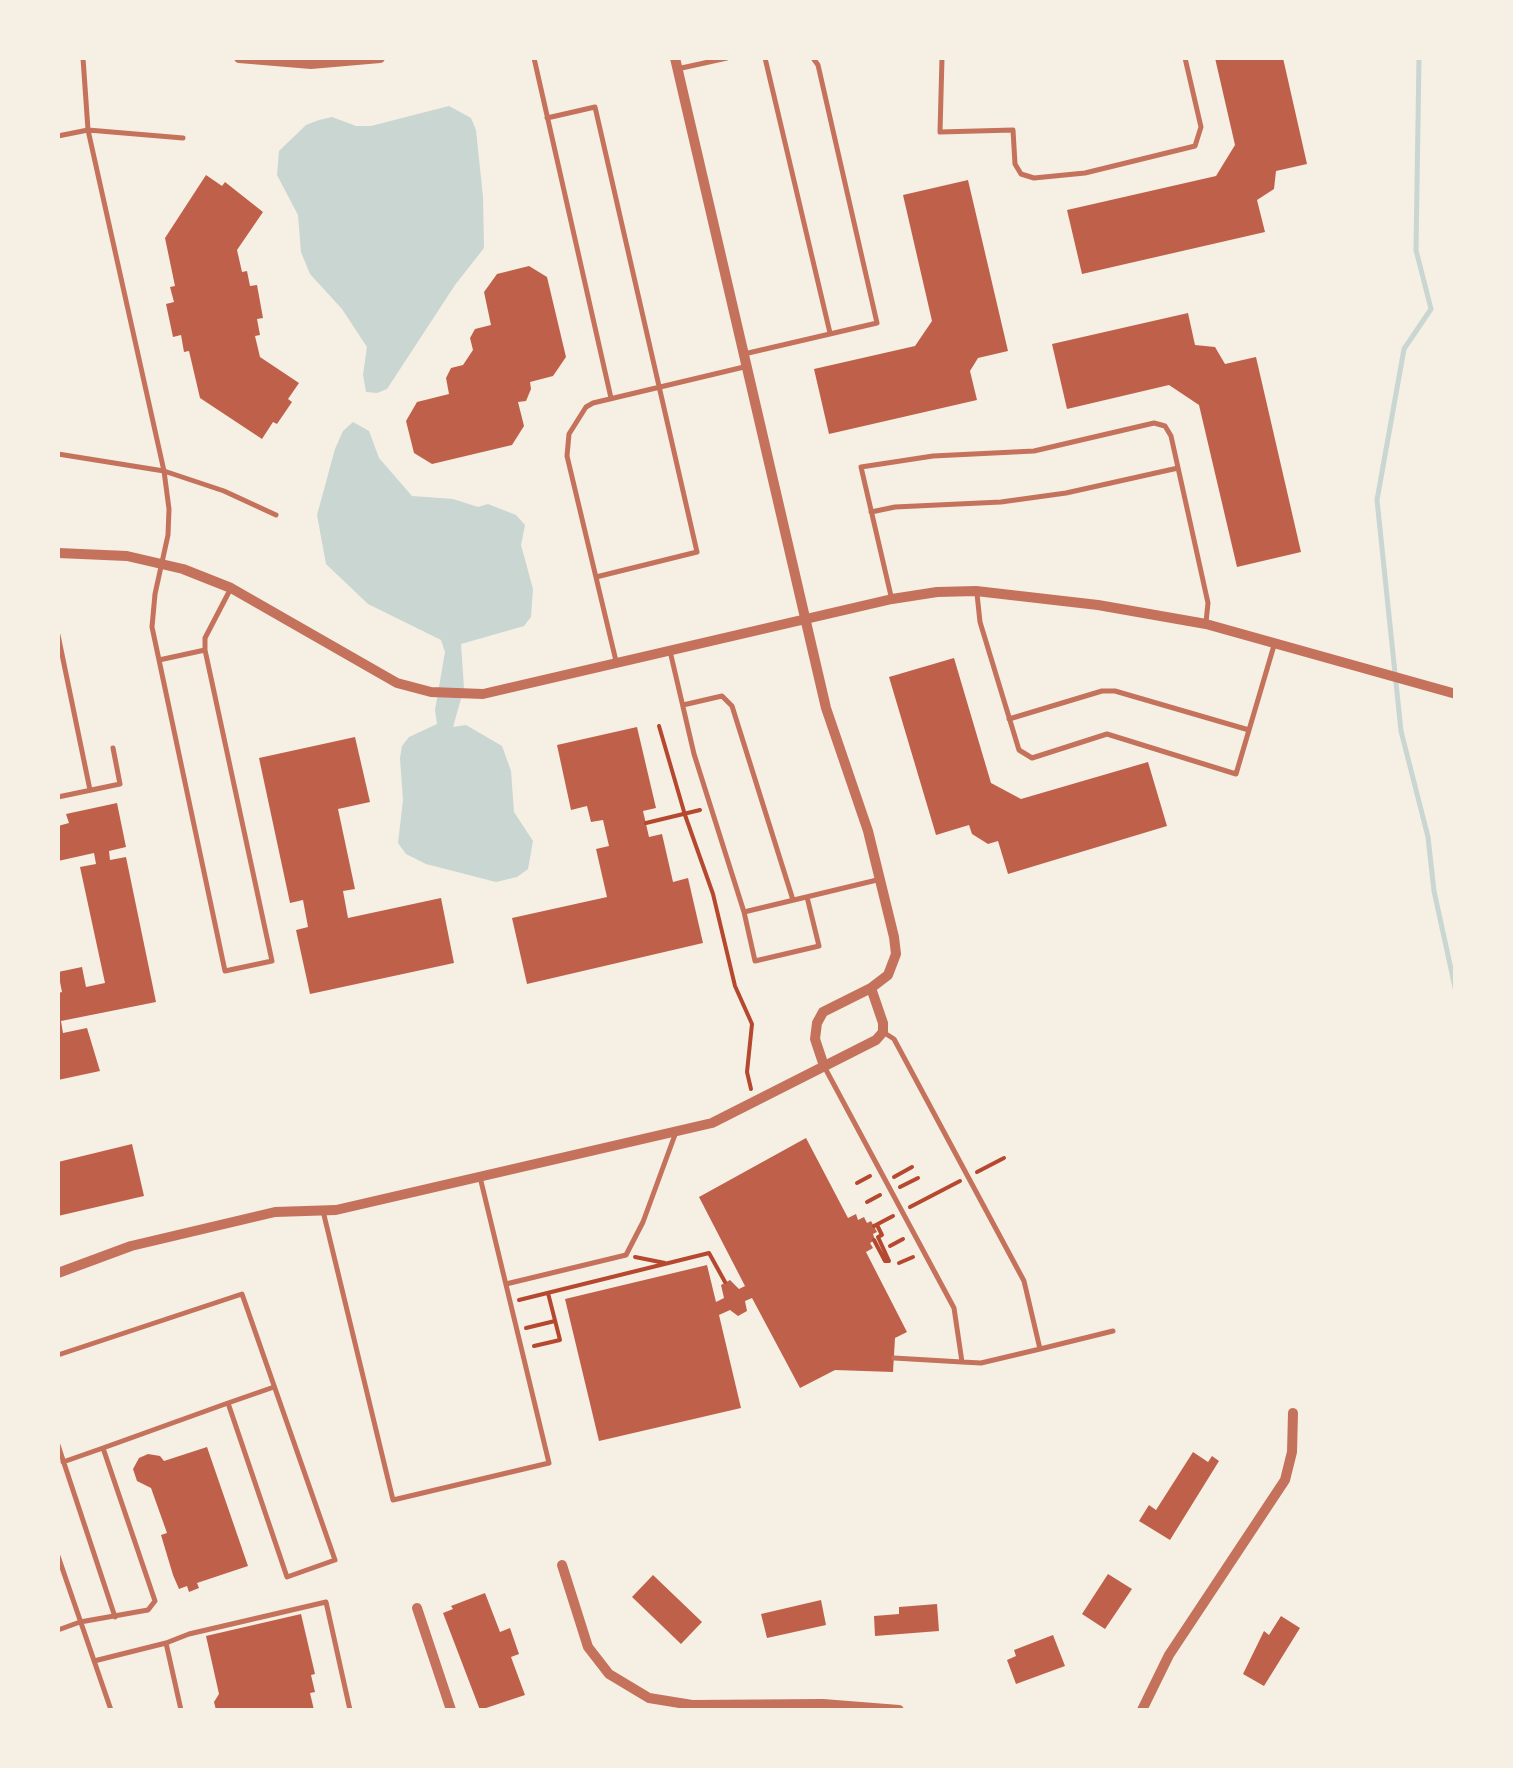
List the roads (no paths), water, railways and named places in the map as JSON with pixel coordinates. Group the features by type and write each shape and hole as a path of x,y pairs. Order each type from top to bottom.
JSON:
{"street":[{"path":"239,58 311,64 380,58"},
{"path":"676,63 826,708 882,879 894,937 893,965 888,974 871,988 823,1012 816,1023 815,1038 824,1066"},
{"path":"58,554 127,556 164,563 231,588 381,674 431,692 468,696 892,599 976,591 1098,605 1206,624 1456,694"},
{"path":"58,1273 131,1246 275,1212 324,1211 712,1124 876,1040 883,1032 871,988"},
{"path":"1142,1710 1170,1655 1285,1480 1292,1452 1294,1413"},
{"path":"562,1564 588,1647 609,1674 649,1698 692,1705 823,1704 899,1710"},
{"path":"417,1608 451,1710"}],"lane":[{"path":"83,58 88,130 164,470 169,509 152,627 225,971 272,960 205,650 206,638 231,588"},
{"path":"534,58 611,398"},
{"path":"676,63 728,58"},
{"path":"765,58 830,334"},
{"path":"744,354 877,322 818,65 813,58"},
{"path":"942,58 940,132 1013,130 1015,164 1022,174 1034,178 1085,173 1195,146 1201,128 1185,58"},
{"path":"548,118 595,107 697,552 596,577"},
{"path":"58,136 88,130 182,138"},
{"path":"616,663 566,443 586,408 611,398 747,366"},
{"path":"892,599 861,467 891,460 1034,451 1154,424 1165,426 1171,436 1208,603 1206,624"},
{"path":"58,454 164,470 276,514"},
{"path":"871,512 895,506 1001,502 1066,494 1178,468"},
{"path":"976,591 980,622 1019,750 1032,758 1107,734 1236,774 1275,642"},
{"path":"58,635 90,790"},
{"path":"159,660 205,650"},
{"path":"670,651 756,961 819,946 808,897"},
{"path":"1009,719 1102,691 1115,691 1249,730"},
{"path":"682,704 722,696 732,706 793,900"},
{"path":"58,797 120,784 112,748"},
{"path":"744,912 882,879"},
{"path":"883,1032 894,1038 1024,1281 1040,1349"},
{"path":"824,1066 954,1308 962,1362"},
{"path":"506,1284 626,1256 643,1222 676,1132"},
{"path":"324,1211 393,1500 549,1462 480,1177"},
{"path":"58,1355 242,1294 335,1560 287,1577 228,1403"},
{"path":"894,1358 980,1363 1114,1331"},
{"path":"64,1462 274,1387"},
{"path":"58,1445 114,1617"},
{"path":"58,1630 80,1622 148,1610 155,1601 103,1448"},
{"path":"58,1556 112,1710"},
{"path":"94,1661 326,1602 350,1710"},
{"path":"166,1643 181,1710"}],"waterway":[{"path":"1419,58 1416,250 1431,309 1404,349 1377,500 1401,731 1428,837 1434,891 1456,992"}]}
